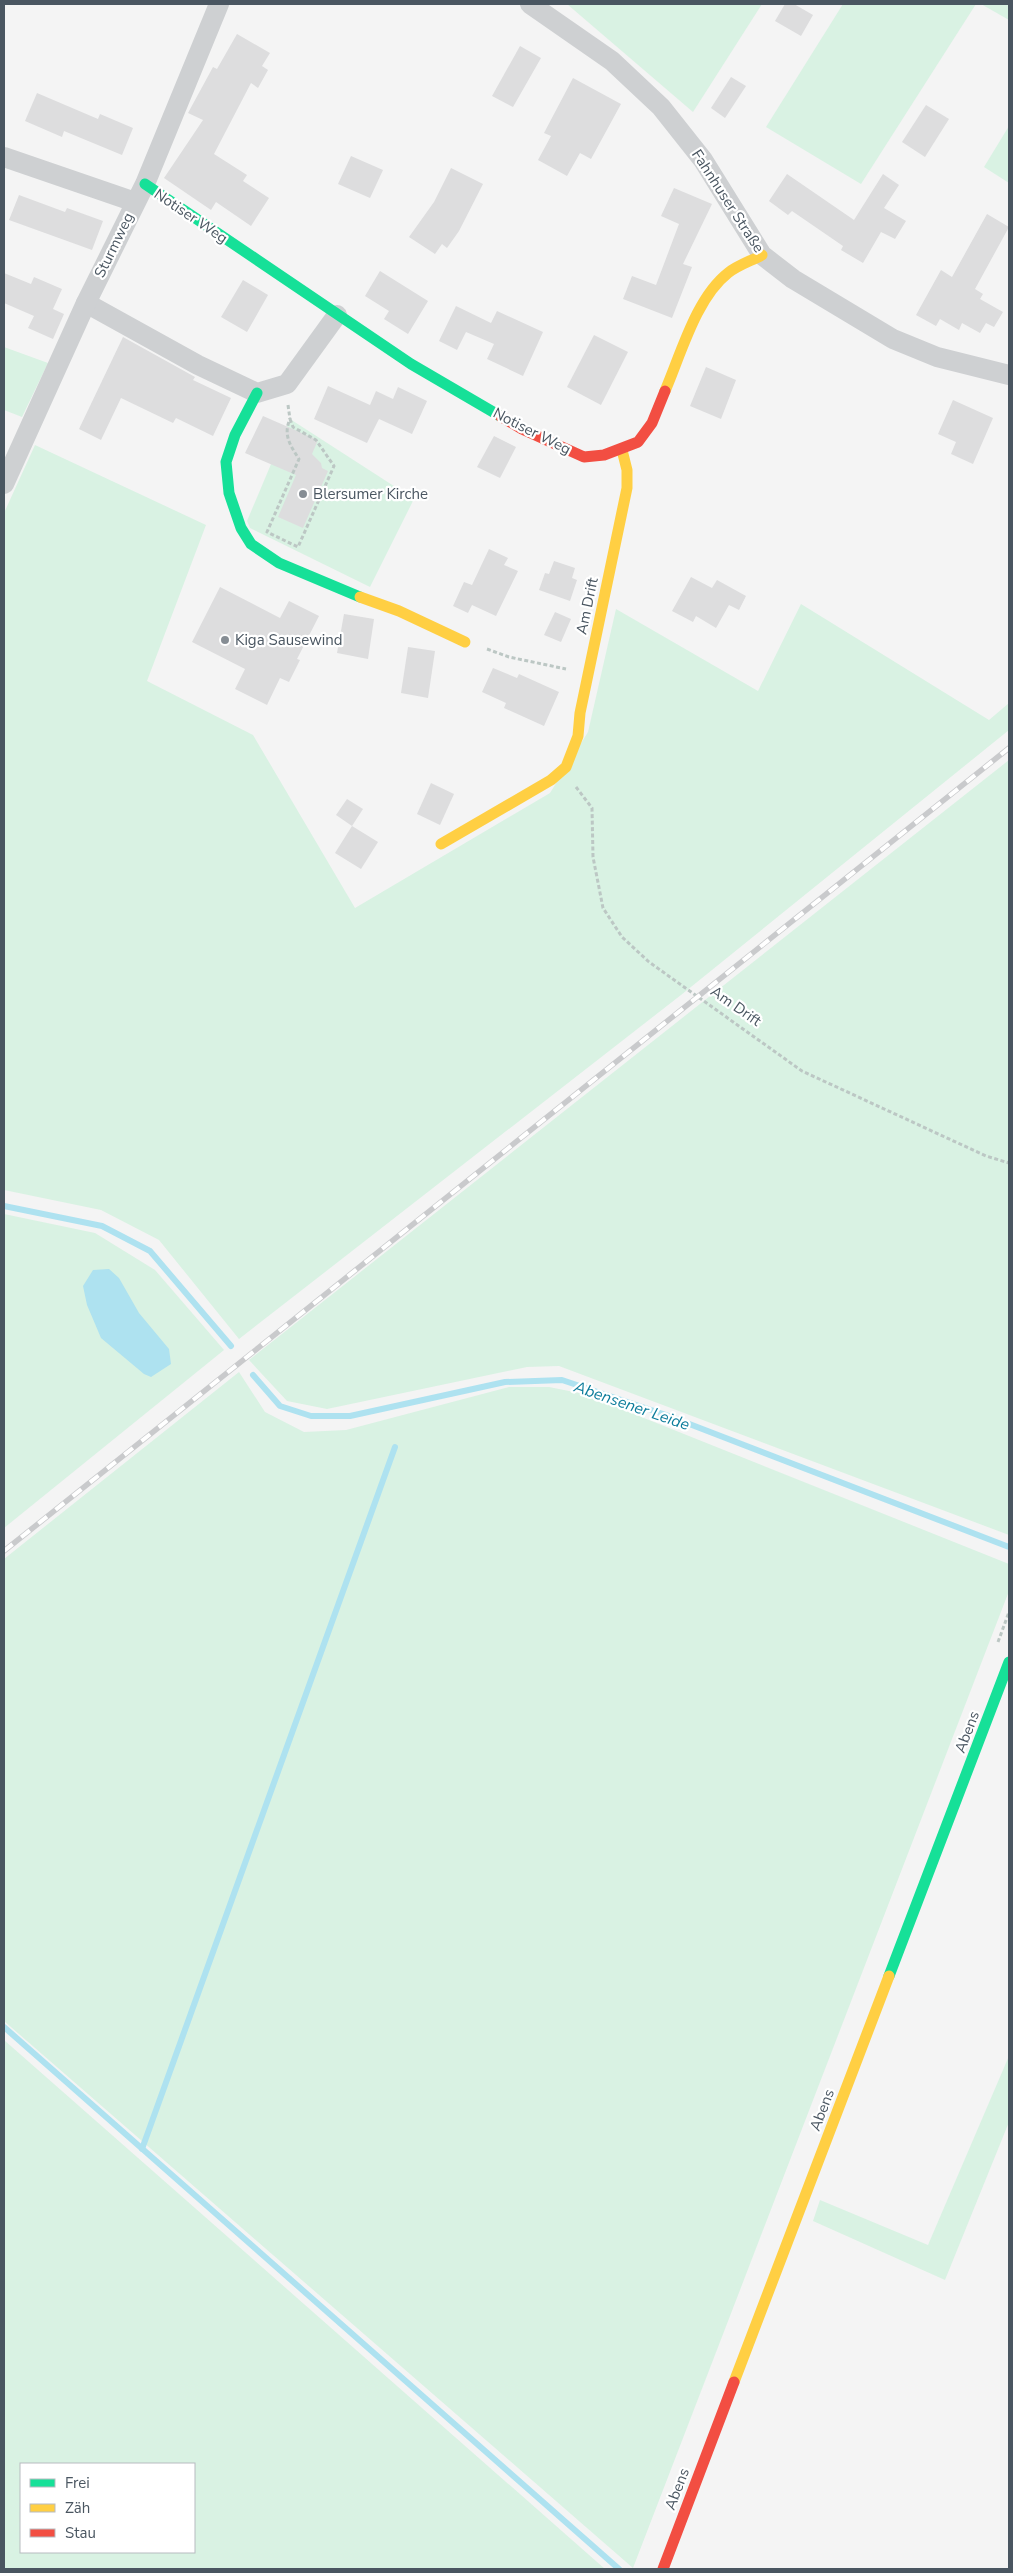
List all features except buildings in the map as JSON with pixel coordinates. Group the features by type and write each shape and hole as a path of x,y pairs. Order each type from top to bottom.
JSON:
{"street":[{"name":"Sturmweg","path":"4,484 86,303 145,184 219,4"},
{"name":"Fahnhuser Straße","path":"530,4 612,61 661,108 703,160 762,254 793,280 893,339 937,356 1009,375"},
{"name":"Notiser Weg","path":"4,157 135,202"},
{"name":"Notiser Weg","path":"145,184 337,315 462,394 560,447 584,457 604,456 638,442 652,423 702,304 715,284 728,272 762,254"},
{"path":"86,303 198,365 257,393 287,384 337,315"},
{"path":"257,393 235,436 226,463 229,495 238,521 250,543 274,561 465,642"},
{"name":"Am Drift","path":"441,844 551,780 566,766 578,736 588,674 627,488 627,470 622,450"},
{"name":"Abens","path":"663,2569 1009,1662"}],"path":[{"path":"290,419 293,427 316,440 334,466 298,546 268,532 299,458 288,442 285,430 290,419"},
{"path":"465,642 509,656 588,674"},
{"name":"Am Drift","path":"566,766 577,789 592,808 593,857 602,908 622,937 649,962 802,1071 986,1156 1009,1163"}],"green space":[{"path":"567,4 762,4 693,112"},
{"path":"843,4 976,4 861,184 766,127"},
{"path":"981,4 1009,4 1009,20"},
{"path":"1009,126 1009,183 984,167"},
{"path":"4,347 48,363 22,417 4,410"},
{"path":"290,419 414,499 370,587 250,528 247,521"},
{"path":"35,445 206,525 147,681 253,735 355,908 550,793 588,732 616,609 758,691 801,604 989,720 1009,703 1009,730 681,995 239,1339 159,1240 101,1210 4,1190 4,513"},
{"path":"1009,760 1009,1535 559,1366 527,1367 327,1409 287,1401 249,1360"},
{"path":"4,1214 95,1233 155,1270 224,1350 4,1528"},
{"path":"239,1372 265,1412 304,1432 346,1430 509,1387 549,1387 584,1394 1009,1564 1009,1591 633,2568 4,2021 4,1559"},
{"path":"4,2040 605,2569 4,2569"},
{"path":"1009,2056 1009,2122 945,2280 813,2221 820,2200 928,2245"}],"water":[{"path":"109,1269 119,1278 139,1313 169,1349 171,1364 151,1377 144,1374 101,1338 87,1305 83,1286 93,1270"}],"waterway":[{"name":"Abensener Leide","path":"4,1206 102,1226 150,1251 231,1346"},
{"name":"Abensener Leide","path":"253,1375 280,1406 311,1416 350,1416 505,1382 562,1380 666,1415 1009,1547"},
{"path":"142,2149 395,1447"},
{"path":"4,2027 619,2569"}],"railway":[{"path":"4,1551 1009,748"}],"traffic: fast":[{"path":"145,184 411,364 500,416"},
{"path":"257,393 235,435 226,462 229,493 241,528 251,544 279,563 360,597"},
{"path":"889,1976 1009,1662"}],"traffic: slow":[{"path":"665,391 690,328 707,297 728,273 762,255"},
{"path":"441,844 551,780 566,767 578,736 580,713 627,488 627,470 622,450"},
{"path":"360,597 399,611 465,642"},
{"path":"734,2382 889,1976"}],"traffic: jam":[{"path":"500,416 522,429 584,457 604,455 638,442 652,423 665,391"},
{"path":"663,2569 734,2382"}],"place":[{"name":"Blersumer Kirche","path":"303,494"},
{"name":"Kiga Sausewind","path":"225,640"}]}
